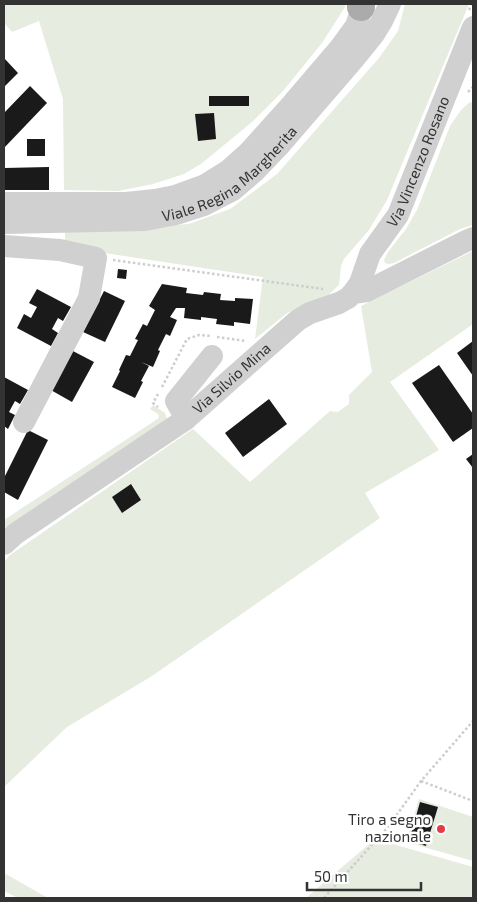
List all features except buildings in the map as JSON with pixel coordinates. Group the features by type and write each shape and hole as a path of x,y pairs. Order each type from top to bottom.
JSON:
{"street":[{"name":"Viale Regina Margherita","path":"4,223 145,220 176,214 204,205 233,190 278,148 353,60 378,28 390,4"},
{"name":"Viale Regina Margherita","path":"4,203 136,202 175,196 205,185 229,170 248,153 293,103 340,48 356,26 361,5"},
{"name":"Via Vincenzo Rosano","path":"353,293 360,283 370,254 398,215 465,70 473,27"},
{"name":"Via Silvio Mina","path":"4,544 15,534 186,420 298,320 310,312 339,303 353,293 367,291 473,238"},
{"path":"4,246 60,250 96,258 89,298 24,422"},
{"path":"186,420 176,401 212,356"}],"path":[{"path":"96,258 323,289"},
{"path":"160,408 153,403 187,339 199,334 247,341"},
{"path":"324,898 388,827 421,781 473,721"},
{"path":"421,781 473,801"}],"shaded area":[{"path":"4,4 345,4 345,7 322,43 283,91 252,122 201,164 184,174 153,184 118,191 64,190 63,99 39,21 12,32 4,23"},
{"path":"405,4 469,4 387,200 369,230 344,259 341,266 339,285 323,300 287,313 255,339 263,277 65,247 65,229 136,228 189,224 230,209 277,174 379,58 398,31"},
{"path":"470,102 473,103 473,225 460,229 394,263 385,263 384,260 388,252 406,229 417,210 450,126 461,110"},
{"path":"473,251 473,324 390,382 439,450 365,493 380,518 152,676 67,727 4,787 4,562 10,555 193,429 250,482 330,411 338,412 349,404 349,395 372,372 361,306"},
{"path":"153,405 165,413 167,419 4,528 4,520 159,418 158,414 150,409"},
{"name":"Tiro a segno nazionale","path":"419,799 473,817 473,861 406,842"},
{"path":"375,839 473,867 473,898 306,898"},
{"path":"4,873 48,898 18,898 4,891"}],"place":[{"name":"Tiro a segno nazionale","path":"441,829"}]}
